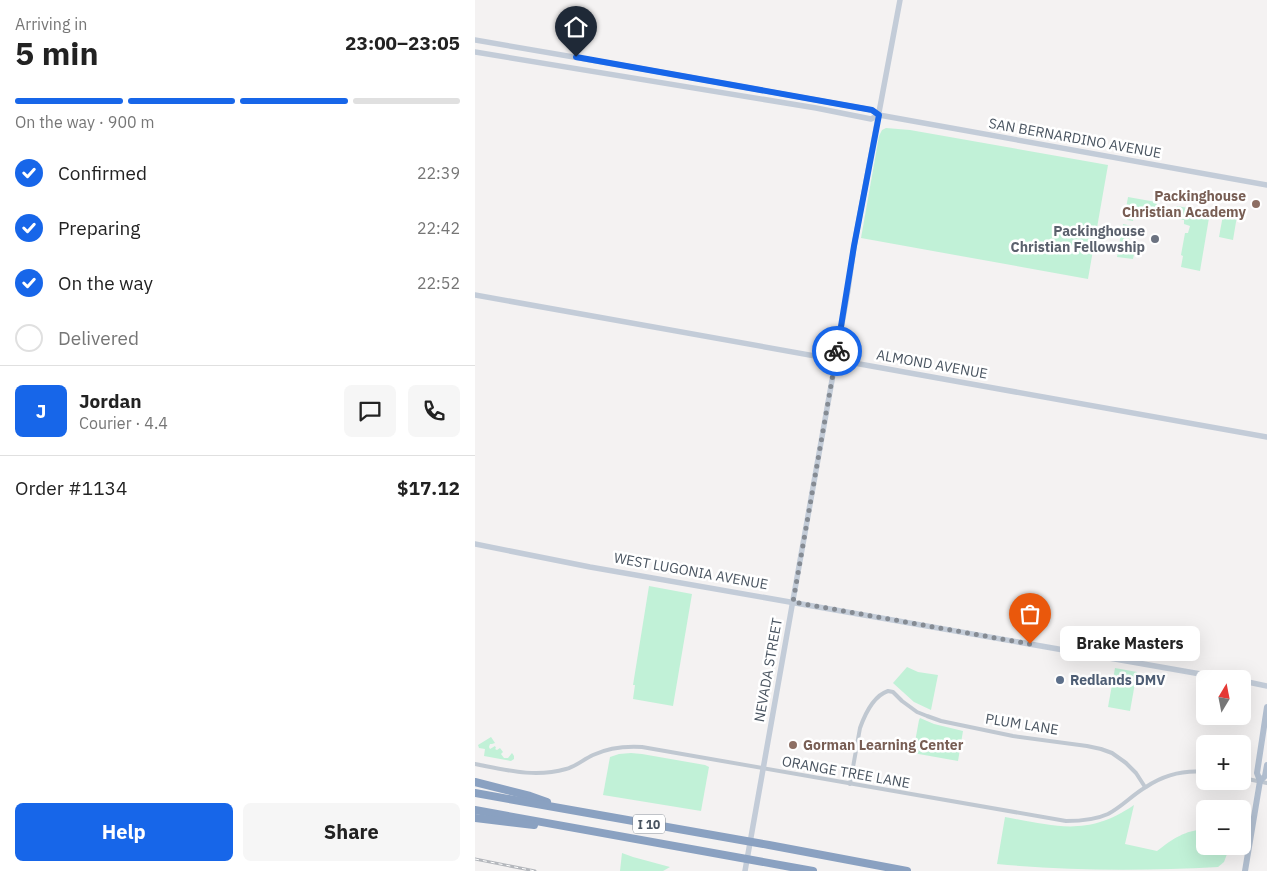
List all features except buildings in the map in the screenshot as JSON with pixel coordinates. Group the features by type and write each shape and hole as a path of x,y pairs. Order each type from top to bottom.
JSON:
{"highway":[{"path":"475,782 530,796 566,808"},
{"name":"I 10","path":"475,793 905,871"},
{"name":"I 10","path":"475,810 813,871"},
{"path":"475,818 608,833"},
{"path":"905,871 911,871"}],"main road":[{"path":"1263,782 1257,773 1267,707"},
{"path":"1245,871 1267,765"}],"street":[{"name":"NEVADA STREET","path":"745,871 854,246 900,0"},
{"name":"SAN BERNARDINO AVENUE","path":"475,40 872,110 879,115 1267,186"},
{"name":"SAN BERNARDINO AVENUE","path":"475,52 869,118 879,115"},
{"name":"ALMOND AVENUE","path":"475,295 1267,437"},
{"name":"WEST LUGONIA AVENUE","path":"475,544 591,567 1196,673"},
{"path":"1251,683 1267,686"},
{"name":"PLUM LANE","path":"850,784 863,720 871,705 882,693 888,691 893,692 917,712 941,721 1013,736 1087,746 1112,753 1126,762 1145,787"},
{"name":"ORANGE TREE LANE","path":"475,764 512,772 541,774 568,769 593,755 610,749 635,747 1066,821 1086,820 1106,814 1127,802 1145,787 1181,772 1196,771"}],"green space":[{"path":"886,128 910,130 1108,165 1088,279 861,238 879,136 882,130"},
{"path":"1128,197 1156,202 1158,208 1157,215 1152,214 1151,219 1134,214 1133,221 1127,220 1127,218 1124,220"},
{"path":"1177,206 1210,212 1200,271 1181,267 1185,233 1188,233 1190,226 1184,224 1184,220 1172,218 1173,211"},
{"path":"1224,214 1237,216 1233,240 1219,237"},
{"path":"1123,224 1132,226 1128,247 1119,245"},
{"path":"1119,248 1135,250 1133,259 1117,257"},
{"path":"649,586 692,594 673,706 633,699 635,685 633,685"},
{"path":"907,667 918,672 938,675 931,710 914,702 893,683"},
{"path":"1115,668 1137,672 1130,711 1108,707"},
{"path":"920,718 934,724 963,731 958,761 913,753"},
{"path":"491,737 495,743 490,744 490,749 495,746 497,750 500,748 504,758 508,758 512,753 514,759 511,761 484,756 485,749 479,748 478,745"},
{"path":"631,753 709,767 701,811 603,795 610,757"},
{"path":"1134,805 1125,844 1157,851 1179,836 1196,830 1196,855 1227,855 1224,862 1218,867 1135,870 1052,868 997,864 1005,817 1056,826 1071,826 1101,822"},
{"path":"622,853 670,867 663,871 620,871"}],"railway":[{"path":"475,859 535,871"}],"way so far":[{"path":"837,351 793,602 1030,644"}],"place":[{"name":"Packinghouse Christian Academy","path":"1256,204"},
{"name":"Packinghouse Christian Fellowship","path":"1155,239"},
{"name":"Brake Masters","path":"1030,644"},
{"name":"Redlands DMV","path":"1060,680"},
{"name":"Gorman Learning Center","path":"793,745"}],"route":[{"path":"576,57 872,110 879,115 854,246 837,351"}]}
